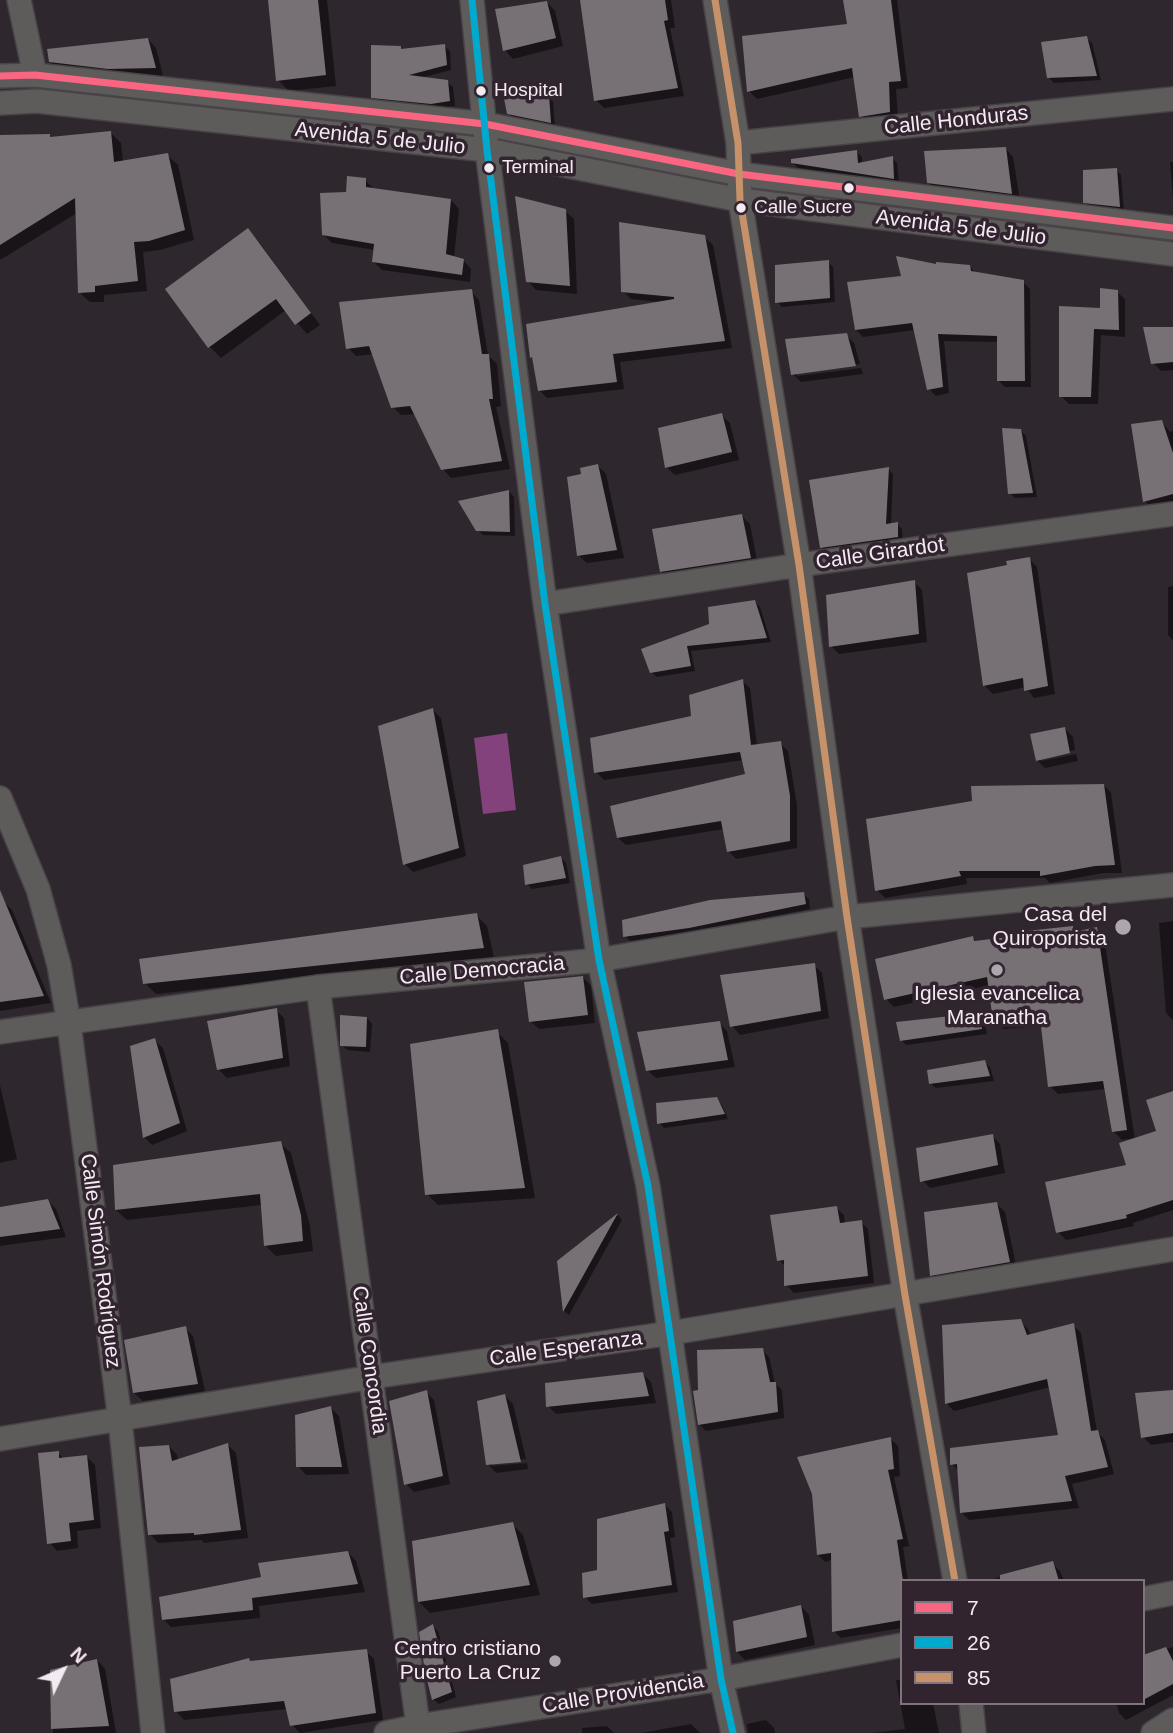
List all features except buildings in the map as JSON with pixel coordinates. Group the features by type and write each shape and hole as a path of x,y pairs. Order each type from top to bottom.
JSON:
{"street":[{"path":"19,0 35,75"},
{"path":"472,0 487,150 545,604 599,960 648,1186 721,1679 733,1733"},
{"path":"715,0 738,143 740,200 799,565 847,917 905,1295 954,1579"},
{"name":"Avenida 5 de Julio","path":"0,76 35,75 485,124 739,174 1173,228"},
{"name":"Calle Honduras","path":"738,143 1173,99"},
{"name":"Avenida 5 de Julio","path":"0,103 37,101 487,150 740,200 1173,254"},
{"name":"Calle Girardot","path":"545,604 799,565 1173,514"},
{"name":"Calle Simón Rodríguez","path":"0,798 38,889 59,965 120,1420 153,1733"},
{"name":"Calle Democracia","path":"0,1032 318,987 599,960 847,917 1173,886"},
{"name":"Calle Concordia","path":"318,987 418,1729"},
{"name":"Calle Esperanza","path":"0,1439 372,1377 671,1333 1173,1249"},
{"path":"1145,1598 1173,1593"},
{"name":"Calle Providencia","path":"386,1733 721,1679 900,1644"},
{"path":"971,1705 974,1733"},
{"path":"1153,1733 1173,1720"}],"shaded area":[{"path":"507,733 516,810 483,814 474,738"}],"transit line":[{"name":"26","path":"472,0 487,150 545,604 599,960 648,1186 721,1679 733,1733"},
{"name":"85","path":"715,0 738,143 740,200 799,565 847,917 905,1295 955,1579"},
{"name":"7","path":"0,76 35,75 485,124 739,174 1173,228"}],"place":[{"name":"Hospital","path":"481,91"},
{"name":"Terminal","path":"489,168"},
{"name":"Calle Sucre","path":"741,208"},
{"name":"Casa del Quiroporista","path":"1123,927"},
{"name":"Iglesia evancelica Maranatha","path":"997,970"},
{"name":"Centro cristiano Puerto La Cruz","path":"555,1661"}]}
